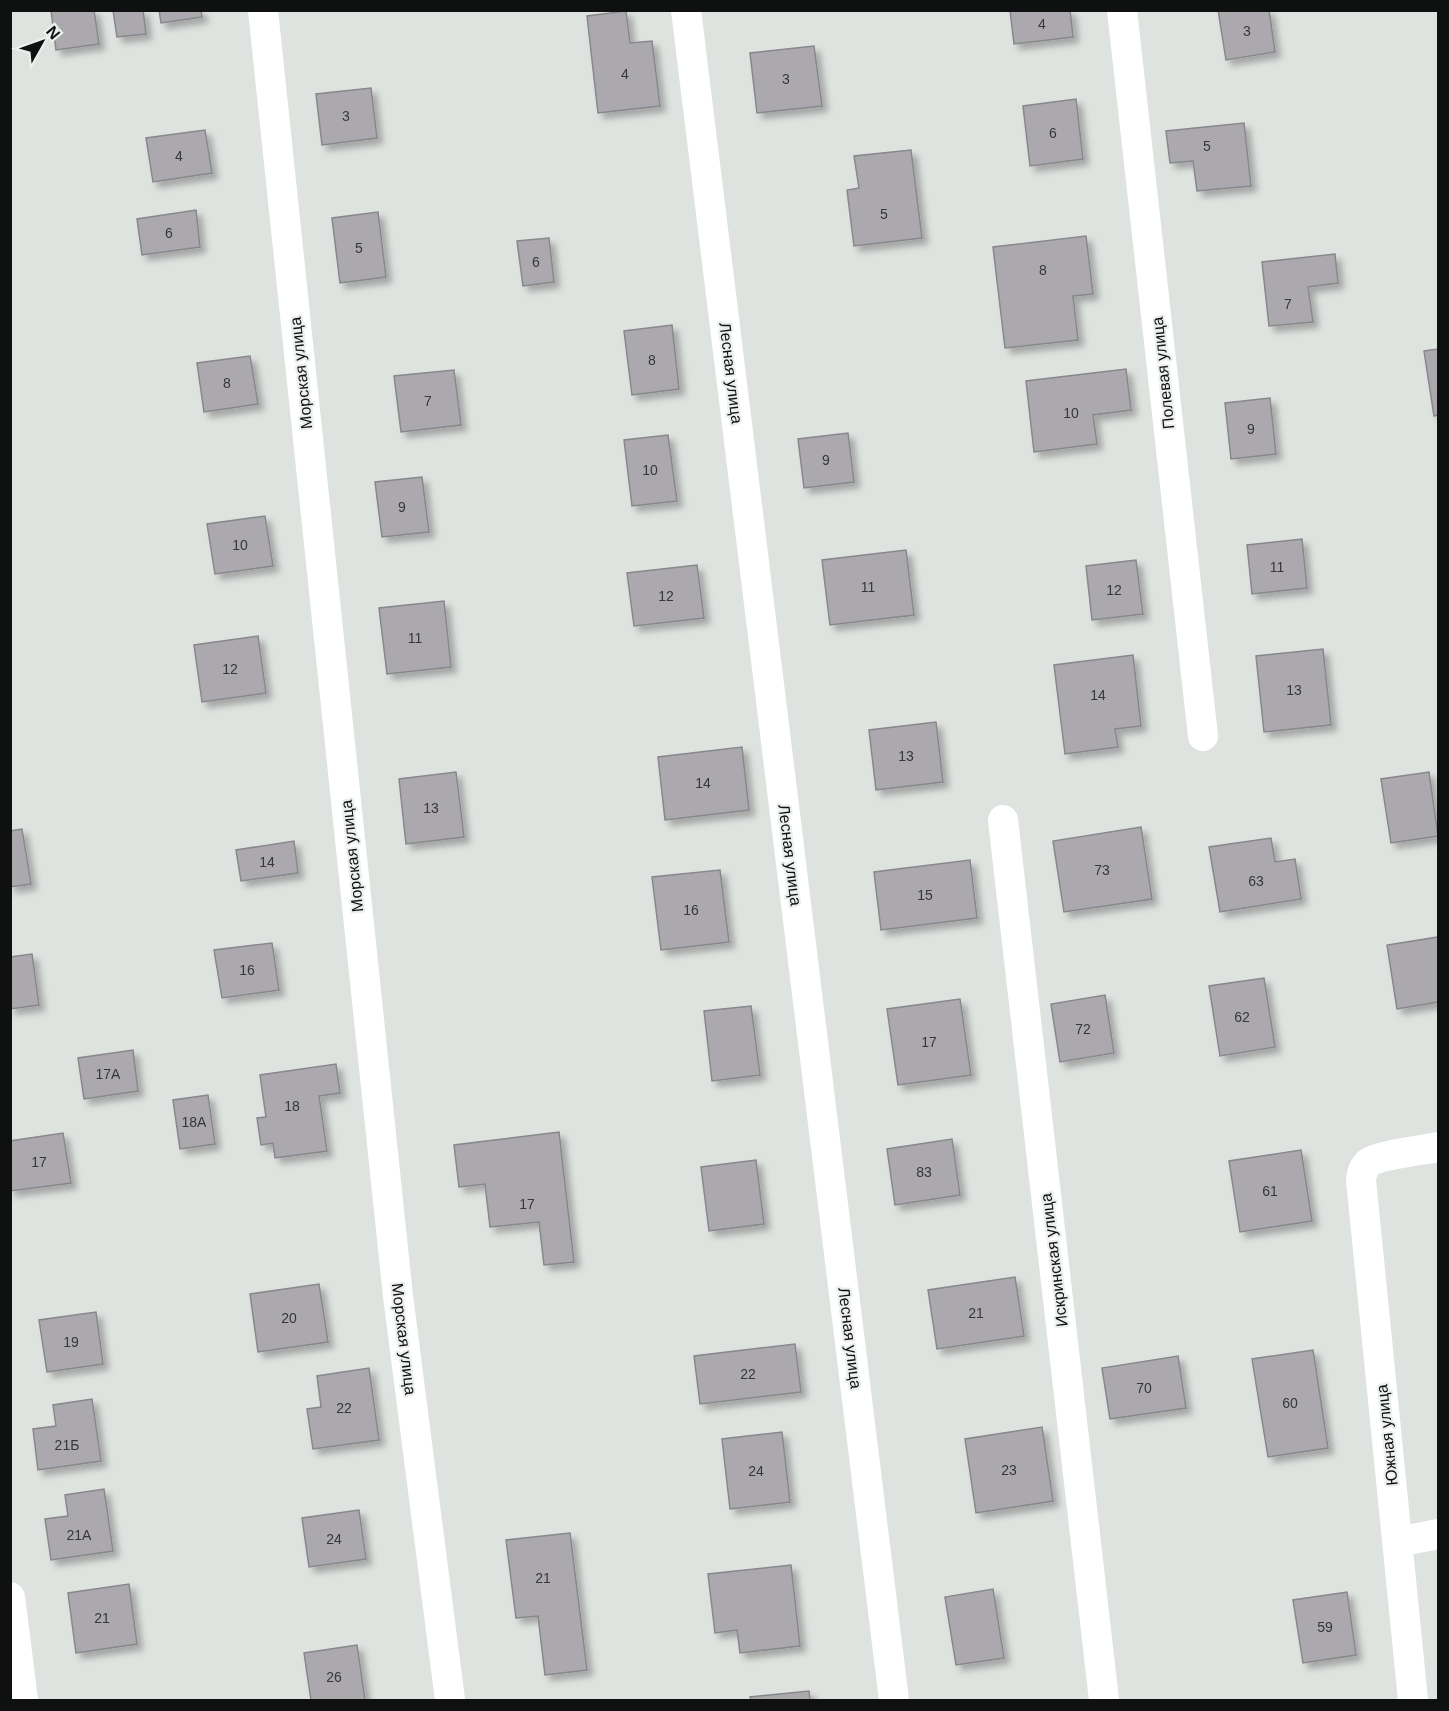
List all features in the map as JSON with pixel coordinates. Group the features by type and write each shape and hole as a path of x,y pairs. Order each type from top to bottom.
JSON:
{"street":[{"name":"Морская улица","path":"263,10 398,1296 450,1701"},
{"name":"Лесная улица","path":"686,10 894,1701"},
{"name":"Полевая улица","path":"1122,10 1203,736"},
{"name":"Искринская улица","path":"1003,820 1104,1701"},
{"name":"Южная улица","path":"1413,1701 1361,1180 1362,1170 1370,1162 1438,1147"},
{"path":"1398,1542 1438,1534"},
{"path":"10,1597 23,1701"}],"building":[{"path":"51,10 94,10 99,44 56,50"},
{"path":"113,10 143,10 146,34 117,37"},
{"path":"159,10 201,10 202,17 161,23"},
{"path":"1010,10 1070,10 1073,37 1014,44"},
{"path":"1218,10 1269,10 1275,52 1226,60"},
{"path":"626,11 630,43 652,41 660,106 598,113 587,16"},
{"path":"814,46 822,106 757,113 750,53"},
{"path":"371,88 377,138 322,145 316,94"},
{"path":"1076,99 1083,159 1030,166 1023,106"},
{"path":"1244,123 1251,186 1197,191 1193,161 1170,163 1166,131"},
{"path":"205,130 212,173 153,182 146,138"},
{"path":"911,150 922,238 854,246 847,190 859,188 854,156"},
{"path":"196,210 200,247 142,255 137,219"},
{"path":"378,212 386,277 340,283 332,218"},
{"path":"1086,236 1093,294 1073,296 1078,340 1005,348 993,247"},
{"path":"549,238 554,282 523,286 517,241"},
{"path":"1335,254 1338,283 1308,287 1313,322 1269,326 1262,262"},
{"path":"672,325 679,389 632,395 624,331"},
{"path":"1438,349 1438,415 1434,416 1424,351"},
{"path":"250,356 258,404 204,412 197,363"},
{"path":"1126,369 1131,410 1093,415 1097,444 1034,452 1026,381"},
{"path":"454,370 461,425 401,432 394,376"},
{"path":"1270,398 1276,454 1231,459 1225,403"},
{"path":"848,433 854,482 804,488 798,439"},
{"path":"668,435 677,501 632,506 624,440"},
{"path":"422,477 429,532 382,537 375,482"},
{"path":"265,516 273,566 215,574 207,524"},
{"path":"1302,539 1307,588 1252,594 1247,545"},
{"path":"906,550 914,615 830,625 822,560"},
{"path":"1136,560 1143,614 1092,620 1086,566"},
{"path":"697,565 704,618 634,626 627,573"},
{"path":"444,601 451,667 387,674 379,608"},
{"path":"258,636 266,693 202,702 194,645"},
{"path":"1323,649 1331,725 1264,732 1256,656"},
{"path":"1133,655 1141,726 1115,729 1118,747 1065,754 1054,665"},
{"path":"936,722 943,782 876,790 869,730"},
{"path":"742,747 749,810 665,820 658,757"},
{"path":"456,772 464,837 406,844 399,779"},
{"path":"1429,772 1438,836 1391,843 1381,779"},
{"path":"1141,827 1152,899 1064,912 1053,841"},
{"path":"22,829 31,884 10,887 10,831"},
{"path":"1271,838 1275,862 1295,859 1301,899 1220,912 1209,847"},
{"path":"294,841 298,873 241,881 236,850"},
{"path":"970,860 977,918 881,930 874,872"},
{"path":"720,870 729,942 661,950 652,877"},
{"path":"1438,937 1438,1002 1397,1009 1387,945"},
{"path":"272,943 279,990 222,998 214,950"},
{"path":"32,954 39,1005 10,1009 10,957"},
{"path":"1264,978 1275,1047 1220,1056 1209,986"},
{"path":"1105,995 1114,1053 1060,1062 1051,1004"},
{"path":"960,999 971,1075 898,1085 887,1009"},
{"path":"751,1006 760,1075 712,1081 704,1011"},
{"path":"133,1050 138,1091 84,1099 78,1058"},
{"path":"336,1064 340,1093 319,1096 327,1151 275,1158 273,1143 261,1145 257,1118 266,1117 260,1075"},
{"path":"208,1095 215,1144 180,1149 173,1100"},
{"path":"559,1132 574,1262 544,1265 539,1222 490,1227 485,1184 459,1187 454,1145"},
{"path":"63,1133 71,1183 10,1191 10,1141"},
{"path":"952,1139 960,1195 895,1205 887,1149"},
{"path":"1301,1150 1312,1221 1240,1232 1229,1161"},
{"path":"756,1160 764,1224 709,1231 701,1167"},
{"path":"1015,1277 1024,1336 937,1349 928,1290"},
{"path":"319,1284 328,1342 258,1352 250,1294"},
{"path":"96,1312 103,1364 47,1372 39,1320"},
{"path":"795,1344 801,1392 700,1404 694,1356"},
{"path":"1313,1350 1328,1448 1268,1457 1252,1359"},
{"path":"1178,1356 1186,1408 1110,1419 1102,1368"},
{"path":"369,1368 379,1440 313,1449 307,1409 321,1407 317,1376"},
{"path":"92,1399 101,1461 38,1470 33,1429 56,1426 53,1405"},
{"path":"1042,1427 1053,1501 976,1513 965,1439"},
{"path":"782,1432 790,1502 730,1509 722,1439"},
{"path":"104,1489 113,1551 51,1560 45,1519 68,1516 65,1495"},
{"path":"359,1510 366,1559 309,1567 302,1518"},
{"path":"570,1533 587,1670 545,1675 538,1616 516,1618 506,1540"},
{"path":"791,1565 800,1646 740,1653 737,1630 715,1633 708,1574"},
{"path":"129,1584 137,1644 76,1653 68,1593"},
{"path":"993,1589 1004,1658 956,1665 945,1597"},
{"path":"1347,1592 1356,1655 1303,1663 1293,1600"},
{"path":"357,1645 365,1700 311,1700 304,1653"},
{"path":"809,1691 810,1700 751,1700 750,1697"}]}
